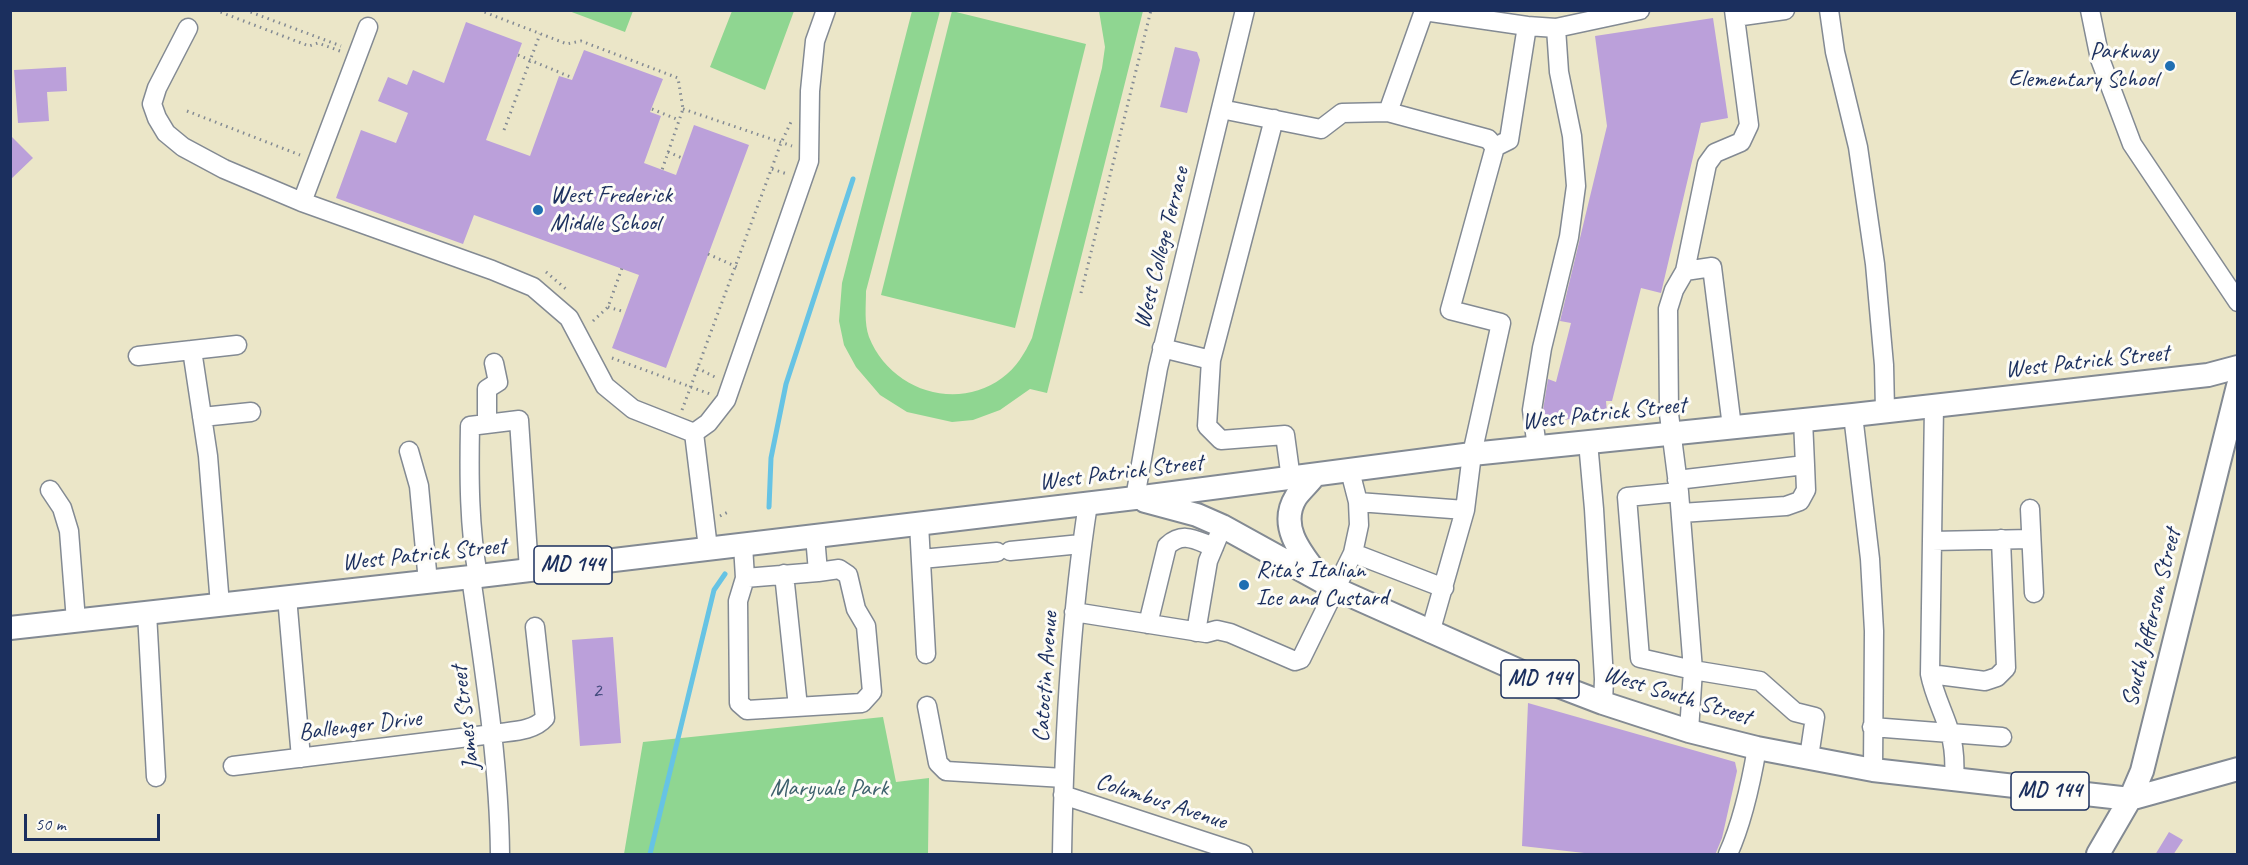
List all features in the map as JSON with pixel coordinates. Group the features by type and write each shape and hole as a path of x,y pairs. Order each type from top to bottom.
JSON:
{"main road":[{"name":"West Patrick Street","path":"10,628 920,524 1315,476 1472,454 1853,415 2208,375 2238,367"},
{"name":"South Jefferson Street","path":"2098,855 2130,799 2142,771 2234,392 2238,386"},
{"path":"1315,476 1295,498 1290,528 1298,549 1330,586"},
{"name":"West South Street","path":"1135,498 1197,515 1218,537 1522,672 1603,703 1689,731 1757,748 1873,770 2130,799 2238,769"}],"street":[{"path":"694,433 708,423 726,400 809,161 810,92 815,41 826,10"},
{"name":"West College Terrace","path":"1135,498 1162,348 1245,10"},
{"path":"1388,112 1424,11 1556,28 1640,10"},
{"path":"1689,731 1693,670 1681,513 1669,414 1668,309 1674,290 1684,271 1707,164 1715,153 1741,142 1749,125 1735,14 1785,10"},
{"path":"1829,10 1835,52 1858,147 1875,264 1886,410"},
{"path":"2090,10 2100,59 2132,144 2238,302"},
{"path":"1430,633 1465,510 1472,454 1501,322 1450,310 1495,147 1509,140 1527,26"},
{"path":"302,202 368,27"},
{"path":"188,28 157,88 152,104 166,133 183,147 224,169 302,202 533,287 569,318 605,387 633,409 694,433"},
{"path":"1537,448 1532,410 1542,348 1569,237 1576,186 1572,136 1559,72 1556,28"},
{"path":"1221,109 1321,129 1342,113 1388,112 1488,139 1495,147"},
{"path":"1274,119 1211,360 1207,426 1221,440 1286,435 1291,479"},
{"path":"1684,271 1712,267 1732,427"},
{"path":"138,356 237,345"},
{"path":"1162,348 1211,360"},
{"path":"192,350 208,456 219,604"},
{"path":"494,363 498,381 488,389 487,424 519,420 529,570"},
{"path":"1934,406 1930,674 1932,688 1950,733 1955,758 1954,780"},
{"path":"202,417 251,412"},
{"path":"1853,415 1870,559 1874,631 1873,770"},
{"path":"1681,513 1786,506 1800,501 1806,490 1803,420"},
{"name":"James Street","path":"487,424 470,426 469,480 475,576 499,802 500,855"},
{"path":"694,433 708,548"},
{"path":"1588,442 1595,520 1604,679 1603,703"},
{"path":"409,451 418,486 428,582"},
{"path":"1805,465 1678,486 1627,497 1640,658 1693,670 1760,681 1795,712 1815,717 1809,758"},
{"path":"1074,612 1196,632 1206,633 1217,630 1230,633 1295,661 1301,659 1330,586 1353,553 1359,525 1358,502 1350,471"},
{"path":"50,490 62,508 69,531 76,621"},
{"path":"1358,502 1465,510"},
{"name":"Catoctin Avenue","path":"1062,855 1074,612 1088,504"},
{"path":"2030,509 2034,593"},
{"path":"920,524 926,654"},
{"path":"815,536 818,572"},
{"path":"1148,624 1167,546 1174,539 1185,537 1218,537 1208,561 1196,632"},
{"path":"1930,674 1985,681 1997,677 2006,668 2001,539"},
{"path":"1932,541 2031,539"},
{"path":"977,554 991,542 1017,540 1029,549"},
{"path":"921,559 1081,544"},
{"path":"743,545 745,578 738,601 739,703 747,710 862,703 872,692 866,626 856,609 848,575 839,569 745,578"},
{"path":"1353,553 1444,588"},
{"path":"784,574 798,707"},
{"path":"287,597 301,758"},
{"path":"147,613 156,777"},
{"name":"Ballenger Drive","path":"233,766 493,734 540,725 545,718 535,627"},
{"name":"Columbus Avenue","path":"927,706 938,763 946,771 1064,787 1243,855"},
{"path":"1872,727 2002,737"},
{"path":"1728,855 1752,778 1757,748"}],"path":[{"path":"215,10 309,46 318,43 344,53 345,48 245,10"},
{"path":"479,10 567,44 581,41 678,78 683,109 662,170"},
{"path":"1081,293 1151,10"},
{"path":"504,130 540,34"},
{"path":"518,55 573,78"},
{"path":"652,109 679,120"},
{"path":"683,109 800,148"},
{"path":"187,111 304,156"},
{"path":"681,413 737,267 781,143 796,115"},
{"path":"668,152 682,158"},
{"path":"708,254 737,267"},
{"path":"593,321 608,307 622,268"},
{"path":"539,270 545,271 558,281 572,296"},
{"path":"608,307 625,312"},
{"path":"587,314 598,329"},
{"path":"612,366 607,357 712,396"}],"green space":[{"path":"569,11 633,11 625,32"},
{"path":"732,11 794,11 765,90 710,67"},
{"path":"912,11 940,11 866,291 867,332 879,355 892,371 926,390 945,394 965,393 984,388 1002,378 1016,365 1029,344 1102,68 1105,47 1099,11 1143,11 1047,393 1030,389 1000,410 973,420 952,422 907,412 880,395 856,367 844,345 839,321 842,283"},
{"path":"952,11 1086,44 1015,328 881,295"},
{"name":"Maryvale Park","path":"883,717 896,782 929,778 928,854 624,854 643,742"}],"building":[{"path":"1713,18 1728,118 1701,123 1661,293 1641,288 1612,401 1606,401 1607,413 1545,423 1543,410 1548,379 1556,382 1571,323 1560,321 1607,126 1595,36"},
{"path":"466,22 522,43 486,140 530,156 559,76 572,80 584,50 663,79 650,112 661,116 644,163 676,175 694,125 749,145 666,368 612,348 639,275 474,215 463,244 336,198 361,130 396,143 408,113 378,101 388,77 407,85 413,70 444,83"},
{"path":"1175,47 1197,52 1200,60 1187,113 1160,107"},
{"path":"66,67 67,91 47,92 49,121 18,123 14,70"},
{"path":"10,135 33,158 10,180"},
{"path":"613,637 621,743 580,746 572,640"},
{"path":"1528,703 1735,762 1737,771 1722,838 1715,855 1602,855 1522,846"},
{"path":"2169,832 2183,840 2173,855 2155,855"}],"waterway":[{"path":"769,507 771,458 786,384 853,179"},
{"path":"650,854 714,590 725,574"}],"place":[{"name":"Parkway Elementary School","path":"2170,66"},
{"name":"West Frederick Middle School","path":"538,210"},
{"name":"Rita's Italian Ice and Custard","path":"1244,585"}]}
